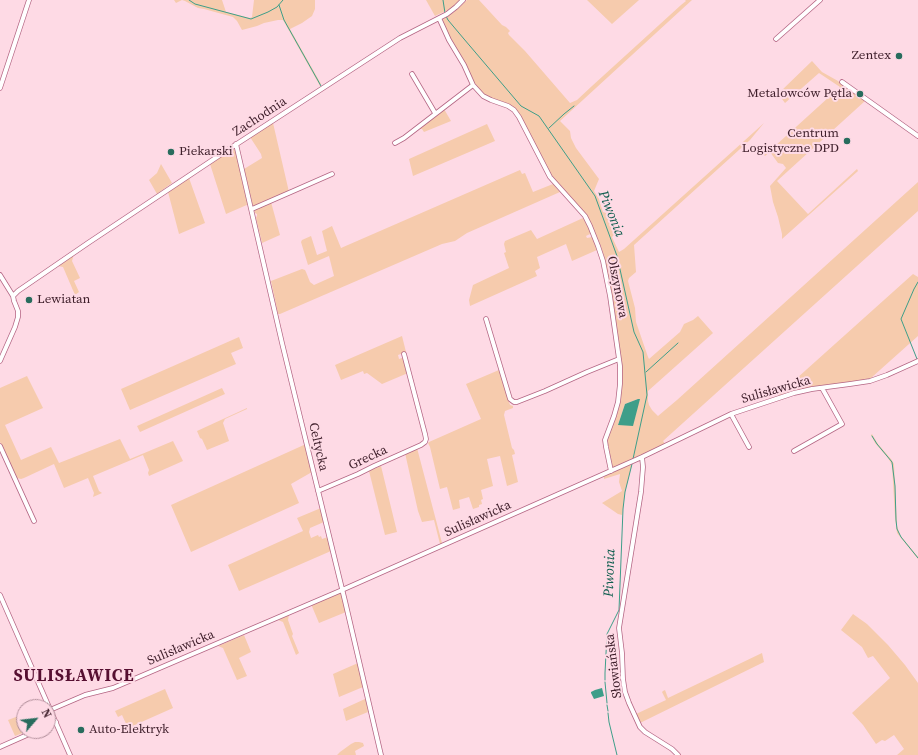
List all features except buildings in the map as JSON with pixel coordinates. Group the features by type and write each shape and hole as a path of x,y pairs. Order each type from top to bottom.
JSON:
{"street":[{"path":"0,88 29,0"},
{"name":"Zachodnia","path":"13,296 88,243 236,144 400,38 446,15 463,0"},
{"path":"776,39 820,0"},
{"name":"Olszynowa","path":"439,18 473,85 483,96 514,110 550,177 582,212 598,246 605,269 619,359 620,384 618,402 613,421 605,440 611,471"},
{"path":"412,74 435,113"},
{"path":"842,82 918,136"},
{"path":"395,143 404,138 473,85"},
{"name":"Celtycka","path":"236,144 381,755"},
{"path":"252,208 332,174"},
{"path":"0,275 13,296 18,311 18,320 0,361"},
{"path":"486,319 512,402 517,402 540,393 590,370 619,359"},
{"name":"Grecka","path":"318,491 355,476 421,445 426,440 404,354"},
{"name":"Sulisławicka","path":"56,707 85,695 113,688 342,590 642,458 731,414 803,391 870,381 918,361"},
{"path":"794,451 842,424 822,388"},
{"path":"731,414 750,447"},
{"path":"0,446 34,521"},
{"name":"Słowiańska","path":"642,458 643,467 639,504 619,628 623,679 625,692 635,719 640,727 672,749 678,755"},
{"path":"0,594 45,699"},
{"path":"56,722 70,755"},
{"path":"0,745 16,739"}],"shaded area":[{"path":"174,0 182,0 176,3"},
{"path":"182,0 222,0 226,12 250,18 252,17 254,0 315,0 315,9 312,16 290,29 321,84 320,86 283,20 264,23 242,30 233,17 198,8"},
{"path":"426,0 461,0 452,8 435,16"},
{"path":"467,0 479,0 502,25 510,31 508,33 509,35 525,51 570,103 577,100 686,1 685,0 692,0 560,121 570,131 571,138 576,148 599,179 594,191 599,199 603,212 609,214 622,227 612,237 619,252 764,123 750,140 634,245 636,272 629,278 628,281 635,308 636,322 649,359 680,332 684,324 698,316 713,333 648,391 649,405 658,416 918,182 918,211 663,441 665,444 633,460 625,492 622,515 618,514 602,503 622,491 619,482 620,474 604,479 604,475 613,471 607,439 619,408 622,366 612,296 604,256 599,241 589,221 552,177 510,105 491,99 484,95 475,85 442,21","holes":["638,399 618,425 625,404"]},
{"path":"587,0 639,0 612,24"},
{"path":"812,61 822,72 838,81 865,101 777,181 808,214 857,169 858,171 782,239 770,186 786,168 783,164 778,163 770,152 765,156 765,150 775,146 840,87 819,73 785,103 782,99 781,91"},
{"path":"444,109 451,121 424,132 422,129 419,129"},
{"path":"272,123 289,192 253,207 244,169 262,158 250,137"},
{"path":"487,124 495,141 413,176 409,159"},
{"path":"234,149 236,150 249,204 226,214 210,164"},
{"path":"161,164 172,183 157,194 149,180 157,173"},
{"path":"520,170 522,174 525,173 533,192 553,184 560,192 467,233 455,241 442,244 278,314 271,281 302,269 305,270 310,282 314,285 334,276 329,256 308,265 301,242 302,240 311,236 317,255 327,251 322,231 332,226 341,248"},
{"path":"189,178 205,223 179,234 168,192"},
{"path":"271,202 280,235 262,243 256,218 257,214 254,210"},
{"path":"583,218 591,232 586,236 587,238 592,237 597,250 572,261 566,244 537,257 540,268 535,271 537,276 470,306 469,300 473,285 509,268 504,253 506,252 504,244 505,241 531,230 537,239"},
{"path":"74,254 72,261 80,278 74,281 79,292 75,295 63,267 58,266"},
{"path":"913,274 918,277 918,336 871,378 857,382 811,387 777,396"},
{"path":"402,336 406,352 398,355 399,359 404,359 408,373 382,384 367,373 364,374 363,371 341,380 335,365"},
{"path":"239,337 243,348 231,353 236,364 130,410 121,389"},
{"path":"499,370 510,405 513,406 513,408 505,411 504,415 512,448 515,454 512,455 518,482 507,486 500,456 487,459 493,486 481,490 483,499 481,500 482,504 473,509 469,497 459,500 460,508 453,510 447,487 440,489 428,443 481,419 466,384"},
{"path":"27,376 43,408 5,425 21,460 51,447 59,463 120,439 130,459 173,441 183,461 149,476 149,470 143,455 93,476 99,491 102,493 93,497 94,493 88,478 64,488 54,464 24,478 17,478 0,442 0,388"},
{"path":"222,388 225,394 140,432 137,426"},
{"path":"640,399 633,426 618,425 625,404"},
{"path":"247,408 225,419 223,423 229,441 207,450 197,431"},
{"path":"872,434 894,464 897,526 900,535 918,559 897,533 892,465 875,443 871,435"},
{"path":"306,444 312,472 291,484 299,503 191,552 171,505"},
{"path":"417,448 442,543 440,544 434,520 422,522 418,511 405,453"},
{"path":"381,466 397,532 385,535 369,471"},
{"path":"321,508 324,522 310,528 309,532 311,538 318,535 319,537 321,536 322,539 328,537 331,551 239,591 228,565 303,531 297,518"},
{"path":"341,592 346,612 319,623 311,604"},
{"path":"853,614 867,624 888,645 918,683 918,755 897,755 904,749 894,735 885,741 882,740 876,744 863,725 852,713 890,678 873,656 868,658 862,647 841,630"},
{"path":"289,615 288,620 293,634 292,636 299,653 296,655 283,622 278,620"},
{"path":"244,635 251,652 239,658 247,676 237,680 223,648 218,646"},
{"path":"762,653 764,662 640,723 636,714 666,700 662,692 663,691 665,690 668,698"},
{"path":"358,663 363,687 339,697 333,674"},
{"path":"602,688 604,696 594,699 591,692"},
{"path":"165,689 173,708 128,728 122,715 118,717 115,711"},
{"path":"365,699 368,712 346,721 343,709"},
{"path":"16,717 16,736 15,736 8,720"},
{"path":"355,742 363,743 364,746 355,751 356,755 337,755 351,744"}],"waterway":[{"name":"Piwonia","path":"189,0 195,4 251,19 277,7 283,0"},
{"name":"Piwonia","path":"443,0 445,13"},
{"path":"279,5 284,20 321,86"},
{"name":"Piwonia","path":"446,16 521,106 539,116 595,196 617,256 634,332 643,352 647,395 633,459"},
{"path":"549,128 574,106"},
{"path":"917,359 901,319 918,282"},
{"path":"646,372 678,343"},
{"path":"872,436 892,462 895,486 897,529 901,537 918,558"},
{"name":"Piwonia","path":"605,680 607,634 619,610 623,509 625,492 632,464"},
{"name":"Piwonia","path":"605,682 607,703"},
{"name":"Piwonia","path":"607,705 608,711"},
{"name":"Piwonia","path":"608,713 617,755"}],"place":[{"name":"Zentex","path":"899,56"},
{"name":"Metalowców Pętla","path":"860,94"},
{"name":"Centrum Logistyczne DPD","path":"847,141"},
{"name":"Piekarski","path":"171,152"},
{"name":"Lewiatan","path":"29,300"},
{"name":"Auto-Elektryk","path":"81,730"}],"district":[{"name":"SULISŁAWICE","path":"74,677"}]}
